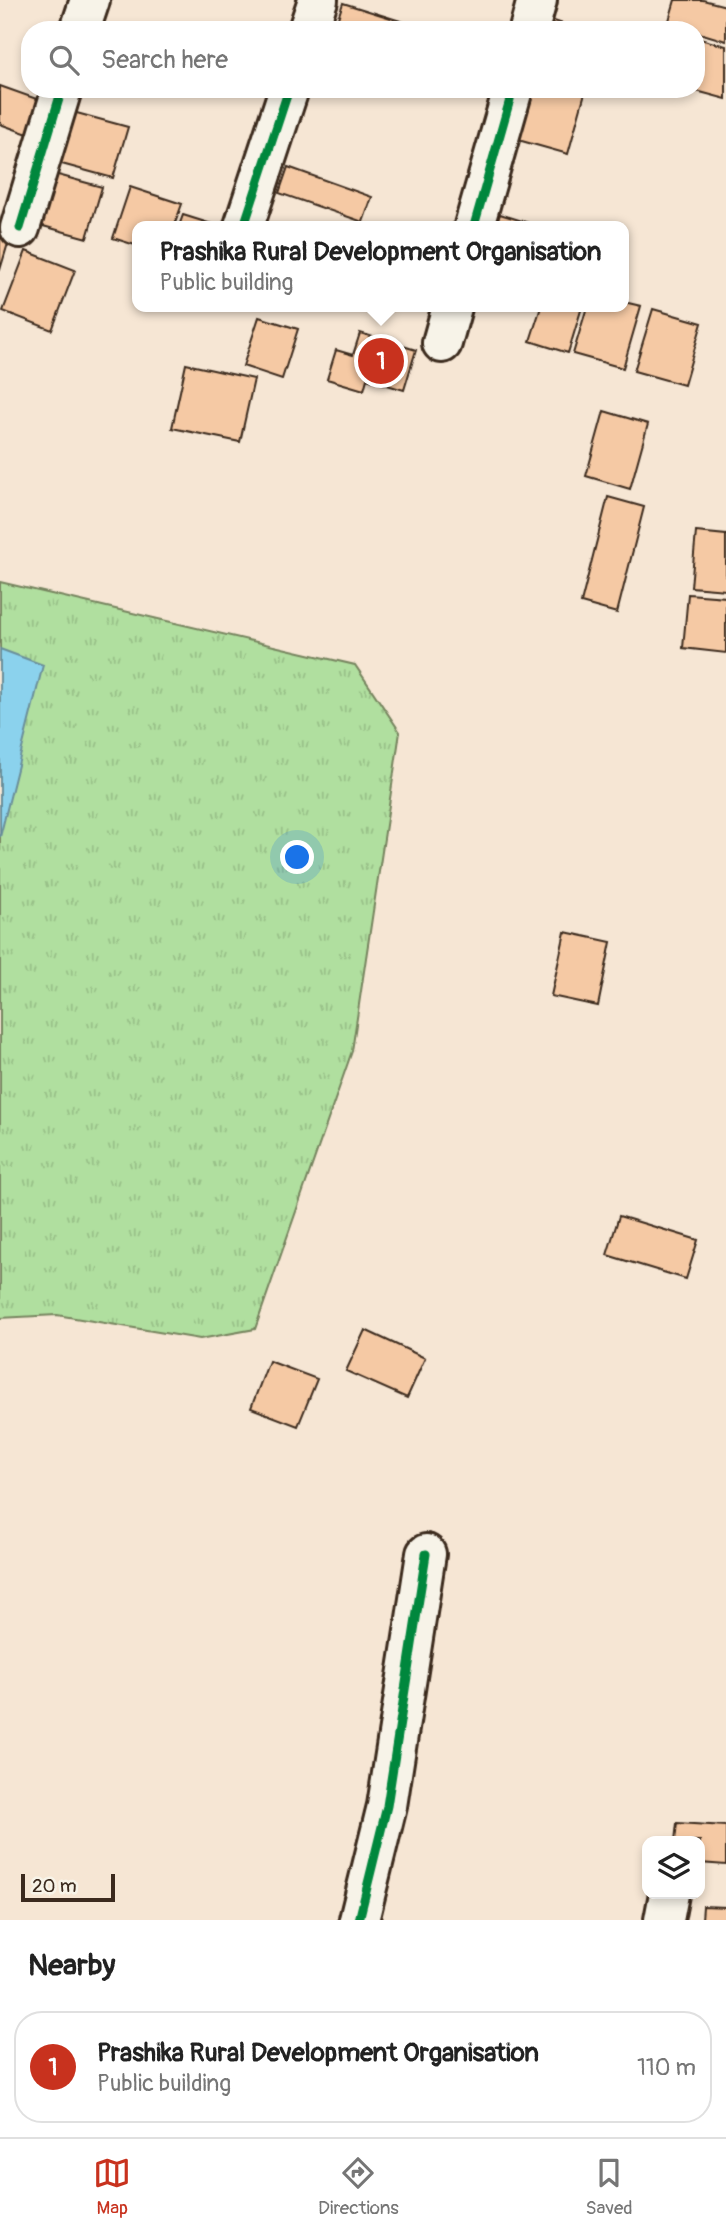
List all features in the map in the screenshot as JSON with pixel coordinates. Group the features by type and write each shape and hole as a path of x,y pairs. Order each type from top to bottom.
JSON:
{"street":[{"path":"83,21 90,0"},
{"path":"311,21 318,0"},
{"path":"531,21 537,0"},
{"path":"20,228 59,98"},
{"path":"246,221 286,98"},
{"path":"475,221 510,98"},
{"path":"442,343 451,312"},
{"path":"359,1920 387,1806 426,1554"},
{"path":"664,1920 667,1899"}],"green space":[{"path":"0,582 355,665 400,732 352,1051 255,1329 200,1339 57,1315 0,1318"}],"water":[{"path":"0,649 43,665 0,837"}],"building":[{"path":"675,0 703,0 726,6 726,41 705,35 705,21 669,21"},
{"path":"343,3 400,21 337,21"},
{"path":"705,40 726,46 726,99 705,93"},
{"path":"0,86 21,93 21,98 34,98 48,103 36,137 0,124"},
{"path":"522,98 584,98 568,154 511,138"},
{"path":"73,112 128,127 113,178 58,163"},
{"path":"288,167 372,197 363,221 360,221 279,193"},
{"path":"47,172 102,187 87,238 32,223"},
{"path":"130,187 182,204 176,221 132,221 132,244 113,238"},
{"path":"500,214 522,221 498,221"},
{"path":"183,215 202,221 181,221"},
{"path":"0,237 9,240 0,270"},
{"path":"26,251 75,270 52,330 3,311"},
{"path":"629,303 641,306 623,368 573,354 586,312 629,312"},
{"path":"653,309 702,323 684,385 634,371"},
{"path":"539,312 580,312 568,353 530,341"},
{"path":"259,317 298,329 282,379 243,366"},
{"path":"360,333 416,350 404,390 367,379 364,390 327,379 336,350 353,355"},
{"path":"186,364 254,379 240,442 172,428"},
{"path":"604,411 648,424 630,489 586,476"},
{"path":"608,497 644,507 617,613 581,603"},
{"path":"696,532 726,535 726,590 691,587"},
{"path":"688,594 726,597 726,653 683,648"},
{"path":"565,932 611,942 598,1006 551,996"},
{"path":"619,1216 698,1240 686,1279 607,1255"},
{"path":"365,1330 425,1358 407,1398 346,1371"},
{"path":"269,1361 317,1379 298,1426 251,1408"},
{"path":"677,1823 726,1826 726,1865 705,1863 705,1836 676,1836"},
{"path":"703,1906 726,1907 726,1920 702,1920"}],"cycle path":[{"path":"20,228 59,98"},
{"path":"246,221 286,98"},
{"path":"475,221 510,98"},
{"path":"359,1920 387,1806 426,1554"}],"place":[{"name":"Prashika Rural Development Organisation","path":"381,361"}]}
